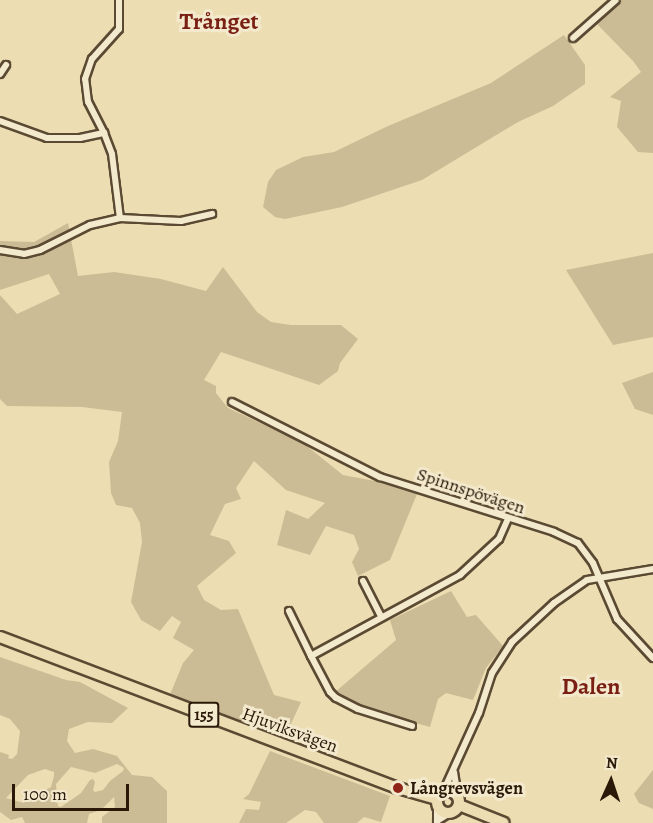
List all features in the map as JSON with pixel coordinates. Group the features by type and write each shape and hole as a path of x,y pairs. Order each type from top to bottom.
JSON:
{"main road":[{"name":"Hjuviksvägen","path":"0,637 398,788 439,800 450,813"},
{"name":"Hjuviksvägen","path":"439,800 450,791 458,801 504,823"},
{"path":"450,813 458,801"}],"street":[{"path":"119,0 119,29 92,59 85,79 88,102 112,154 120,218"},
{"path":"573,38 616,0"},
{"path":"0,74 6,65"},
{"path":"0,121 47,138 80,138 104,133"},
{"path":"0,250 24,254 40,250 90,225 120,218 181,221 212,214"},
{"name":"Spinnspövägen","path":"232,402 380,477 554,532 578,543 588,554 617,619 653,658"},
{"path":"312,656 381,616 460,575 499,539 508,519"},
{"path":"437,822 439,800 454,771 483,702 492,673 504,654 554,603 587,580 653,569"},
{"path":"363,581 381,616"},
{"path":"289,611 330,692 336,699 358,709 412,726"},
{"path":"454,771 458,801"},
{"path":"437,822 450,813"}],"shaded area":[{"path":"622,0 653,0 653,153 638,152 617,127 621,101 610,97 641,72 596,23"},
{"path":"564,35 585,65 585,84 553,106 518,122 422,180 342,207 285,219 275,217 263,207 268,182 276,170 303,157 334,152 388,126 491,83"},
{"path":"68,223 78,276 114,272 161,279 206,291 223,267 257,312 271,322 291,325 341,325 358,339 340,363 338,371 319,385 221,352 204,380 216,386 216,393 228,408 303,443 343,475 375,481 417,494 390,560 358,576 352,562 359,549 354,535 326,526 310,555 277,545 286,510 308,519 325,503 286,490 254,461 236,488 241,499 225,504 210,535 229,541 236,553 197,586 204,600 221,610 238,609 274,695 301,702 285,737 169,697 183,663 194,650 173,638 181,622 172,616 160,631 141,620 131,602 142,542 140,523 132,508 116,505 111,493 109,462 118,441 122,412 82,407 7,406 0,399 0,295 17,314 60,294 49,274 0,290 0,241 34,242"},
{"path":"653,253 653,337 613,345 566,270"},
{"path":"653,372 653,415 635,409 622,383"},
{"path":"451,591 467,617 476,615 503,646 486,668 473,700 446,693 438,699 430,727 362,708 341,699 334,693 396,640 390,620"},
{"path":"0,657 66,680 80,682 128,708 112,723 88,722 69,729 67,741 75,753 93,749 117,756 132,775 152,777 167,791 167,823 102,823 102,817 115,807 114,797 101,810 89,814 87,823 25,823 22,817 11,820 0,812 0,752 9,755 8,758 12,759 17,754 20,731 10,719 0,715","holes":["117,764 124,768 123,771 103,790 95,792 93,790 95,782 93,779 90,780 81,793 61,807 58,806 56,784 71,767 95,773","45,769 54,772 54,776 51,787 40,797 20,802 6,798 28,775"]},
{"path":"270,751 390,796 381,822 364,817 357,823 324,823 316,812 305,810 286,823 239,823 246,809 259,810 261,802 243,799 249,794"},
{"path":"653,770 653,809 639,803 634,794"}],"place":[{"name":"Långrevsvägen","path":"398,788"}],"district":[{"name":"Trånget","path":"219,22"},
{"name":"Dalen","path":"591,687"}]}
